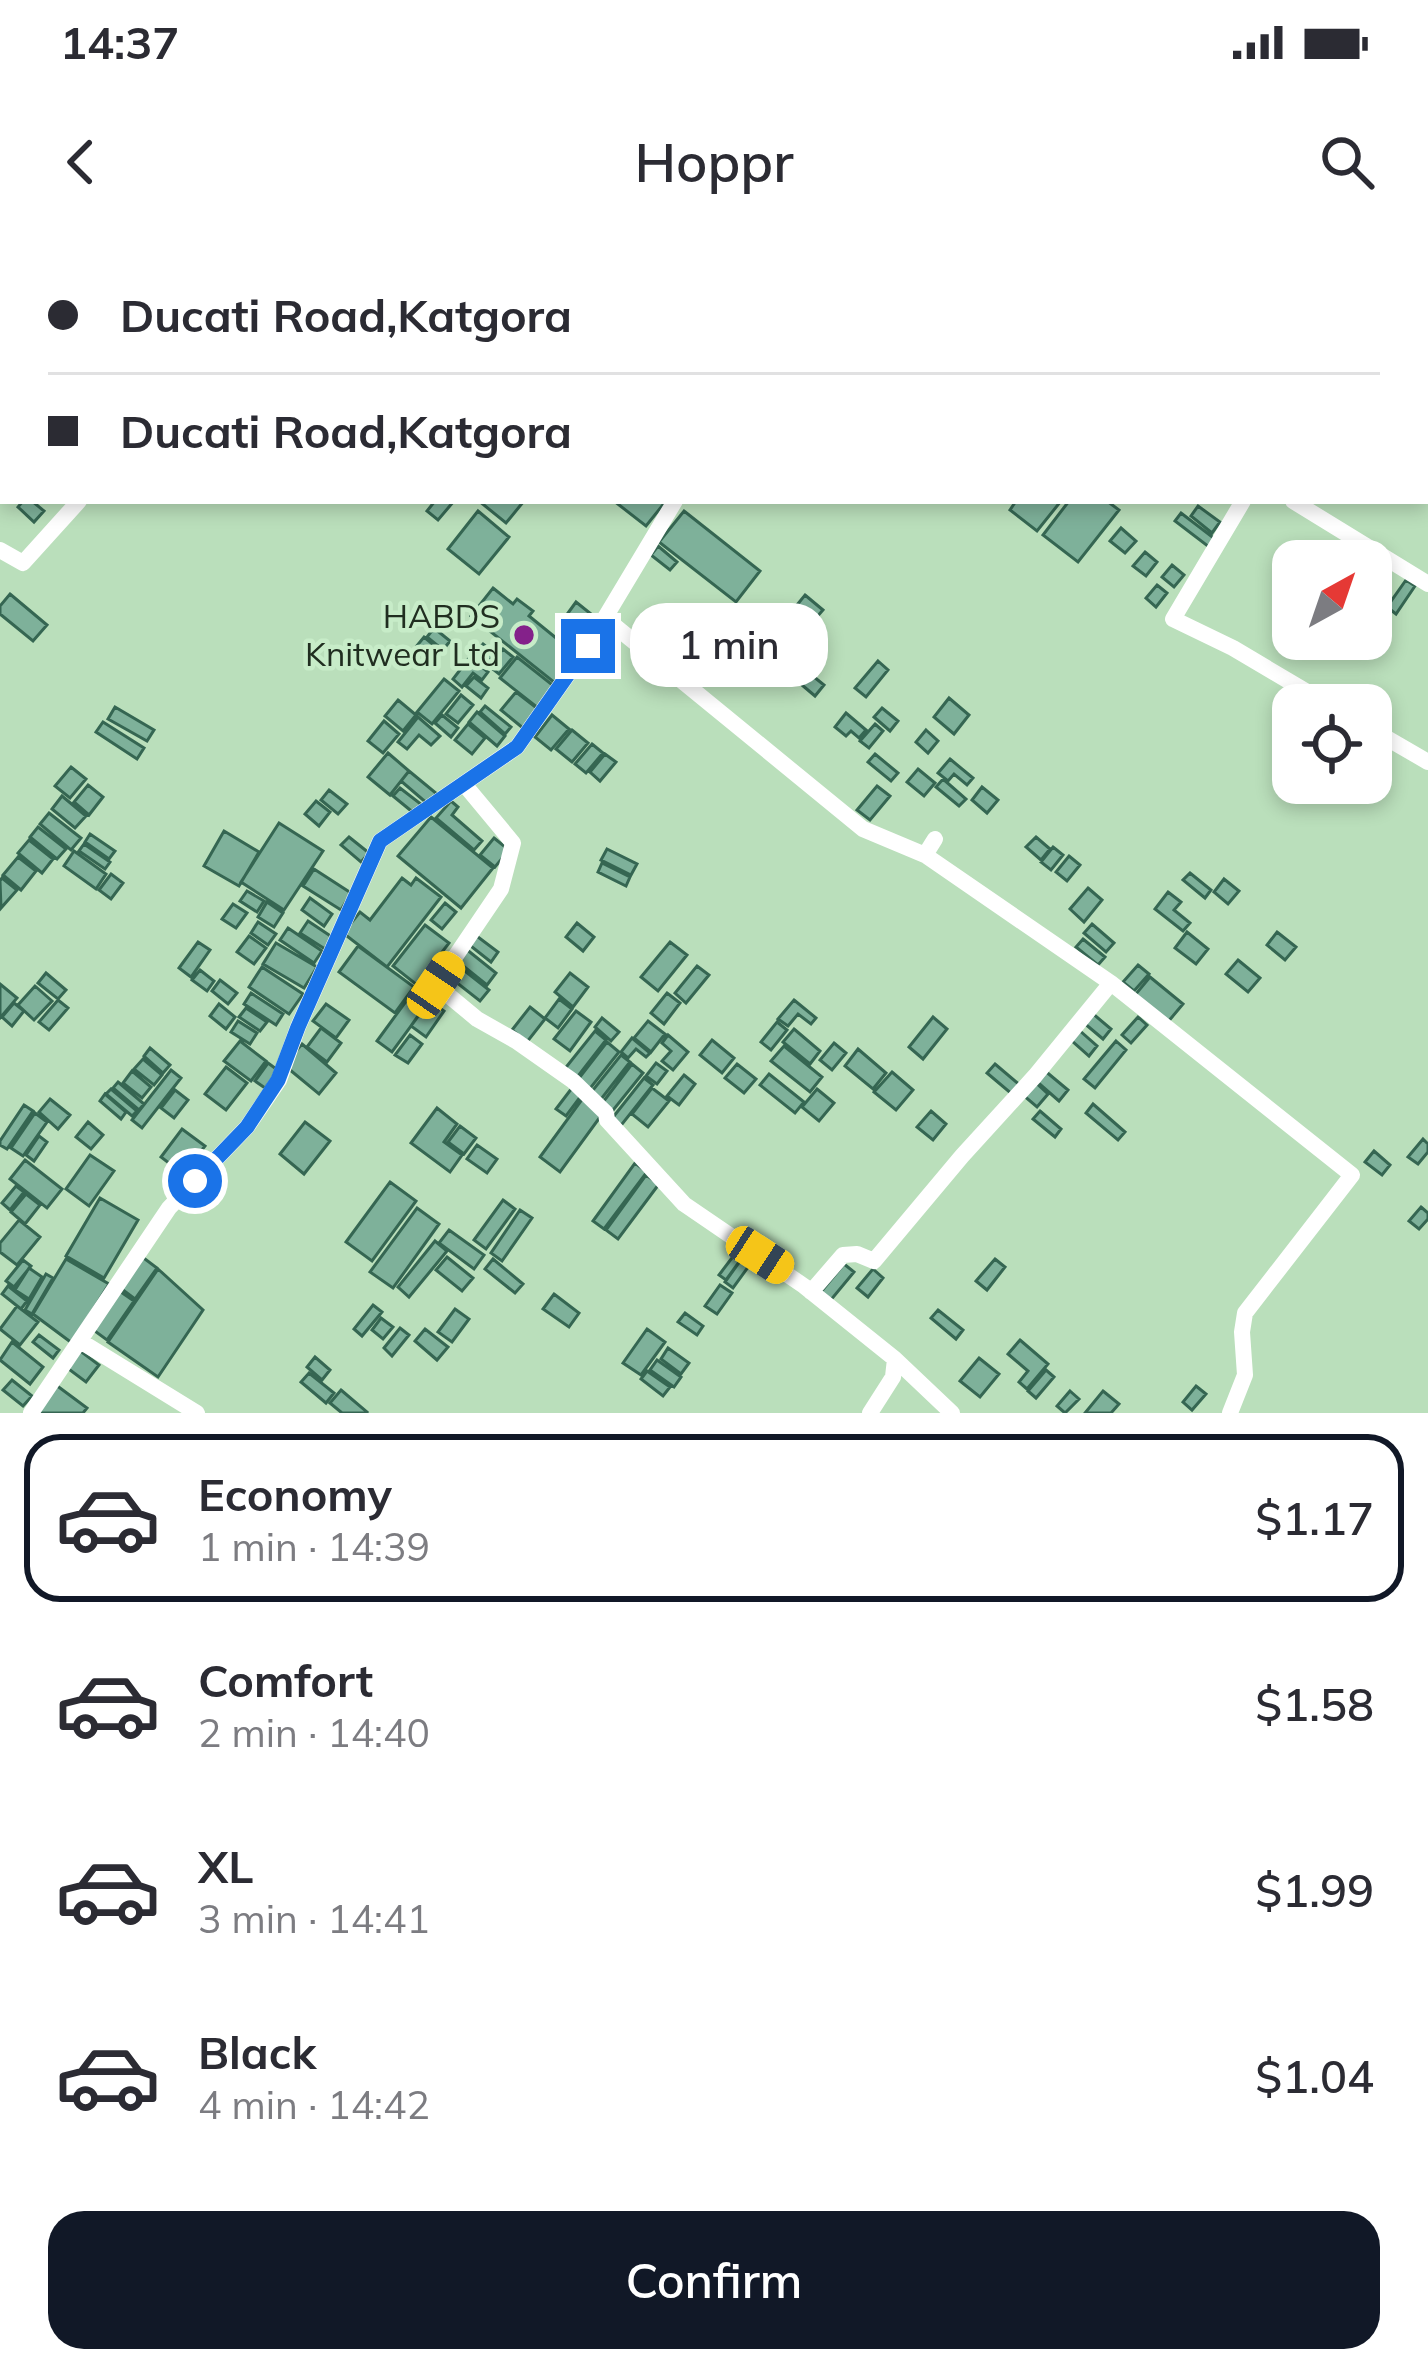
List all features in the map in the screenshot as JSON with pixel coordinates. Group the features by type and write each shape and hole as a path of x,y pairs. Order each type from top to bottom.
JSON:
{"street":[{"path":"0,550 23,563 76,504"},
{"path":"31,1413 169,1208 247,1127 278,1080 380,841 517,747 588,646 673,504"},
{"path":"1241,504 1173,619 1293,684"},
{"path":"1298,504 1428,584"},
{"path":"604,618 862,829 925,855 1111,983 1352,1175 1245,1313 1245,1375 1231,1413"},
{"path":"1392,741 1428,762"},
{"path":"464,784 514,843 501,890 436,985 477,1019 516,1040 585,1090 684,1204 781,1268 895,1359 952,1413"},
{"path":"925,855 935,838"},
{"path":"811,1292 843,1255 857,1254 874,1261 1111,983"},
{"path":"80,1341 197,1413"},
{"path":"870,1413 893,1377 895,1359"}],"building":[{"path":"36,504 44,511 34,522 18,507"},
{"path":"433,504 451,504 438,520 427,511"},
{"path":"483,504 522,504 506,523"},
{"path":"618,504 664,504 646,526"},
{"path":"1014,504 1059,504 1037,531 1010,510"},
{"path":"1067,504 1111,504 1119,510 1078,562 1043,535"},
{"path":"1198,506 1220,522 1212,533 1191,516"},
{"path":"478,511 509,537 479,574 448,549"},
{"path":"684,511 760,571 736,602 659,542"},
{"path":"1181,513 1215,539 1209,547 1175,521"},
{"path":"1121,528 1136,541 1125,553 1110,541"},
{"path":"658,546 677,562 670,570 651,555"},
{"path":"1145,552 1157,562 1146,576 1133,566"},
{"path":"1172,565 1184,575 1174,587 1162,577"},
{"path":"1406,580 1415,586 1396,614 1392,600"},
{"path":"1157,585 1167,593 1156,607 1146,598"},
{"name":"HABDS Knitwear Ltd","path":"493,588 513,604 517,599 533,611 529,616 577,655 555,683 471,616"},
{"path":"10,594 47,625 33,641 0,614"},
{"path":"805,595 823,610 809,626 792,611"},
{"path":"576,602 596,618 588,628 568,613"},
{"path":"791,614 813,633 799,650 777,631"},
{"path":"568,619 589,636 579,649 558,632"},
{"path":"434,628 450,641 443,650 427,637"},
{"path":"424,637 441,651 432,662 415,648"},
{"path":"786,643 799,654 773,685 760,674"},
{"path":"483,644 495,654 486,665 473,656"},
{"path":"503,649 513,657 499,674 489,666"},
{"path":"470,657 488,672 482,680 473,673 462,687 453,679"},
{"path":"517,657 555,687 538,708 500,678"},
{"path":"878,661 888,670 866,697 855,688"},
{"path":"798,664 824,685 815,696 789,674"},
{"path":"474,677 488,688 481,698 466,686"},
{"path":"444,679 459,691 432,724 417,712"},
{"path":"516,692 538,709 523,728 501,710"},
{"path":"461,695 473,705 458,723 446,714"},
{"path":"949,698 969,715 954,734 934,717"},
{"path":"398,700 416,715 403,731 385,716"},
{"path":"485,706 511,727 505,734 480,712"},
{"path":"115,707 154,730 147,741 108,719"},
{"path":"882,708 898,721 890,731 874,717"},
{"path":"477,712 505,736 497,746 469,722"},
{"path":"846,713 866,730 859,738 835,727"},
{"path":"442,715 458,728 451,737 435,723"},
{"path":"552,715 569,729 551,750 535,737"},
{"path":"418,717 440,736 431,745 419,735 407,749 398,742"},
{"path":"384,721 399,734 383,753 368,741"},
{"path":"103,722 144,748 137,759 96,732"},
{"path":"468,724 485,738 472,754 455,740"},
{"path":"875,724 883,731 869,748 860,741"},
{"path":"572,730 588,743 572,762 556,749"},
{"path":"926,730 938,741 928,753 916,742"},
{"path":"592,744 603,753 586,773 575,764"},
{"path":"388,753 409,771 390,795 368,777"},
{"path":"605,754 616,762 600,781 590,772"},
{"path":"875,754 898,773 891,781 868,762"},
{"path":"950,759 973,778 967,785 954,774 948,781 938,773"},
{"path":"71,767 86,779 70,798 55,786"},
{"path":"918,769 935,783 924,796 907,782"},
{"path":"409,771 437,794 429,805 401,781"},
{"path":"943,779 966,799 959,806 936,787"},
{"path":"88,785 103,797 89,815 74,802"},
{"path":"877,786 890,796 870,820 857,810"},
{"path":"982,787 998,800 987,813 972,800"},
{"path":"400,788 422,805 415,814 393,796"},
{"path":"329,790 347,804 338,814 321,800"},
{"path":"62,796 86,816 75,828 52,809"},
{"path":"316,801 330,812 319,826 305,814"},
{"path":"451,801 458,807 452,815 482,841 474,850 436,818"},
{"path":"49,813 81,838 71,850 40,824"},
{"path":"431,817 493,868 461,908 398,856"},
{"path":"279,823 323,851 284,910 241,882"},
{"path":"38,827 66,849 57,859 30,837"},
{"path":"224,831 259,852 239,886 204,866"},
{"path":"90,834 115,851 109,859 85,842"},
{"path":"349,837 369,853 361,862 341,845"},
{"path":"1036,837 1050,849 1041,860 1026,847"},
{"path":"494,838 509,850 495,867 480,855"},
{"path":"29,840 53,859 42,873 18,853"},
{"path":"84,844 110,862 105,869 79,851"},
{"path":"1053,847 1063,855 1051,870 1041,862"},
{"path":"607,849 637,864 631,875 601,860"},
{"path":"74,851 106,874 96,889 64,866"},
{"path":"1069,856 1080,865 1067,881 1056,872"},
{"path":"18,857 36,871 21,890 3,875"},
{"path":"602,863 630,877 626,886 598,872"},
{"path":"314,869 351,893 341,910 303,886"},
{"path":"1190,873 1211,890 1205,898 1183,880"},
{"path":"111,874 123,883 111,899 99,890"},
{"path":"402,878 411,885 416,878 441,897 387,967 343,933 360,912 370,920"},
{"path":"1224,879 1239,891 1228,904 1214,892"},
{"path":"0,881 17,890 1,908"},
{"path":"1088,888 1102,900 1084,922 1070,909"},
{"path":"247,891 264,901 257,912 240,901"},
{"path":"1168,892 1181,902 1174,910 1190,923 1183,931 1155,909"},
{"path":"310,898 332,914 324,926 302,910"},
{"path":"267,902 283,913 274,927 258,917"},
{"path":"445,903 456,912 442,929 431,920"},
{"path":"233,904 247,913 236,928 222,919"},
{"path":"308,921 332,937 325,949 300,933"},
{"path":"258,922 276,934 268,945 251,933"},
{"path":"577,923 594,937 583,951 566,937"},
{"path":"1092,924 1114,943 1106,952 1084,933"},
{"path":"425,925 449,943 417,985 393,966"},
{"path":"288,928 322,951 314,963 280,940"},
{"path":"1187,932 1208,949 1196,964 1175,948"},
{"path":"1277,932 1296,947 1285,960 1267,945"},
{"path":"474,934 498,952 491,962 467,943"},
{"path":"249,936 266,948 254,964 237,952"},
{"path":"1083,939 1105,957 1098,965 1076,947"},
{"path":"198,942 210,950 191,977 179,968"},
{"path":"670,942 687,955 658,991 641,977"},
{"path":"276,943 317,967 304,988 263,964"},
{"path":"358,946 414,987 395,1013 339,972"},
{"path":"466,949 496,973 487,985 457,961"},
{"path":"1238,960 1260,978 1248,992 1226,974"},
{"path":"456,964 489,990 480,1001 447,975"},
{"path":"1138,965 1149,974 1134,991 1123,982"},
{"path":"697,966 709,975 686,1003 675,993"},
{"path":"262,967 303,994 289,1014 249,987"},
{"path":"200,970 214,981 207,991 192,980"},
{"path":"46,973 66,990 58,999 38,983"},
{"path":"570,973 588,987 573,1007 555,992"},
{"path":"1150,977 1183,1004 1167,1023 1135,995"},
{"path":"220,980 237,993 228,1004 212,991"},
{"path":"0,984 17,998 0,1018"},
{"path":"35,986 52,1001 34,1020 18,1005"},
{"path":"415,989 430,1000 392,1052 377,1041"},
{"path":"251,993 283,1014 276,1025 244,1004"},
{"path":"667,993 680,1003 664,1024 651,1013"},
{"path":"559,999 572,1009 558,1028 545,1018"},
{"path":"58,1000 68,1008 49,1030 39,1022"},
{"path":"429,1000 444,1011 426,1037 411,1026"},
{"path":"794,1000 816,1018 811,1024 798,1014 788,1026 778,1019"},
{"path":"14,1003 24,1011 12,1026 2,1017"},
{"path":"219,1004 235,1017 226,1029 210,1016"},
{"path":"326,1004 349,1020 336,1038 313,1021"},
{"path":"530,1007 545,1019 527,1042 512,1030"},
{"path":"246,1008 267,1022 260,1031 239,1017"},
{"path":"576,1011 591,1022 570,1051 554,1039"},
{"path":"1092,1013 1111,1029 1103,1039 1084,1023"},
{"path":"933,1017 947,1029 923,1059 909,1047"},
{"path":"1138,1017 1147,1025 1131,1043 1122,1035"},
{"path":"602,1018 619,1032 611,1041 595,1027"},
{"path":"238,1021 257,1033 250,1044 231,1032"},
{"path":"648,1021 665,1034 651,1052 634,1038"},
{"path":"777,1022 787,1030 771,1050 761,1042"},
{"path":"321,1028 341,1043 327,1062 307,1047"},
{"path":"794,1029 820,1051 810,1064 783,1042"},
{"path":"1079,1030 1097,1046 1089,1056 1071,1040"},
{"path":"595,1031 606,1040 575,1080 563,1071"},
{"path":"410,1035 422,1044 408,1063 395,1055"},
{"path":"668,1035 688,1052 673,1070 662,1061 671,1051 662,1043"},
{"path":"632,1038 650,1053 646,1057 636,1049 628,1058 621,1052"},
{"path":"712,1040 734,1058 722,1073 700,1055"},
{"path":"240,1041 266,1061 251,1081 224,1061"},
{"path":"1116,1041 1126,1050 1095,1088 1084,1079"},
{"path":"607,1042 619,1052 588,1091 576,1082"},
{"path":"834,1043 846,1053 832,1070 820,1060"},
{"path":"302,1044 336,1073 319,1094 284,1065"},
{"path":"784,1046 822,1077 810,1092 771,1061"},
{"path":"150,1048 170,1065 163,1073 144,1056"},
{"path":"858,1049 886,1073 873,1089 845,1066"},
{"path":"621,1055 630,1062 598,1103 589,1095"},
{"path":"143,1059 162,1075 154,1085 134,1069"},
{"path":"268,1063 279,1071 265,1088 255,1081"},
{"path":"656,1063 667,1071 657,1084 646,1076"},
{"path":"632,1064 643,1073 610,1114 600,1106"},
{"path":"737,1064 756,1079 744,1093 725,1078"},
{"path":"995,1064 1021,1086 1013,1095 987,1073"},
{"path":"226,1067 247,1083 226,1110 205,1094"},
{"path":"171,1070 181,1078 142,1128 132,1120"},
{"path":"1044,1070 1068,1090 1059,1101 1035,1080"},
{"path":"132,1071 151,1087 142,1098 123,1083"},
{"path":"892,1072 913,1090 896,1110 874,1092"},
{"path":"769,1074 804,1102 795,1113 760,1085"},
{"path":"684,1075 695,1084 679,1105 667,1096"},
{"path":"644,1078 653,1085 619,1128 610,1121"},
{"path":"1034,1081 1048,1094 1037,1107 1023,1095"},
{"path":"118,1082 144,1104 139,1110 113,1088"},
{"path":"575,1084 584,1092 566,1116 556,1109"},
{"path":"652,1088 669,1101 648,1127 632,1114"},
{"path":"111,1089 137,1111 132,1116 106,1094"},
{"path":"817,1089 834,1103 819,1121 802,1107"},
{"path":"175,1090 188,1100 174,1118 161,1108"},
{"path":"105,1094 126,1112 121,1119 100,1101"},
{"path":"583,1098 603,1113 560,1172 540,1157"},
{"path":"50,1099 70,1115 58,1129 39,1112"},
{"path":"1093,1104 1125,1132 1118,1140 1086,1113"},
{"path":"24,1105 33,1111 7,1149 0,1141"},
{"path":"437,1108 457,1124 444,1142 462,1155 450,1172 411,1143"},
{"path":"931,1111 946,1124 933,1140 917,1127"},
{"path":"1040,1111 1061,1129 1055,1137 1033,1119"},
{"path":"35,1113 47,1122 23,1156 11,1148"},
{"path":"88,1122 103,1135 91,1149 76,1137"},
{"path":"305,1122 330,1141 304,1174 280,1154"},
{"path":"460,1126 476,1138 464,1154 448,1142"},
{"path":"182,1129 205,1146 183,1174 161,1157"},
{"path":"39,1136 47,1142 34,1161 26,1155"},
{"path":"1423,1139 1428,1152 1418,1164 1408,1157"},
{"path":"477,1145 497,1159 487,1173 467,1159"},
{"path":"1374,1151 1390,1165 1382,1175 1365,1162"},
{"path":"90,1155 114,1171 89,1206 66,1189"},
{"path":"25,1160 62,1189 47,1208 10,1179"},
{"path":"635,1163 647,1172 604,1229 593,1221"},
{"path":"646,1175 659,1184 618,1239 606,1230"},
{"path":"390,1182 416,1201 372,1261 346,1242"},
{"path":"16,1186 24,1192 10,1210 2,1203"},
{"path":"26,1194 40,1205 25,1224 11,1212"},
{"path":"100,1198 138,1220 104,1278 66,1256"},
{"path":"503,1200 515,1209 486,1249 474,1240"},
{"path":"1421,1207 1428,1219 1419,1229 1409,1221"},
{"path":"417,1208 439,1224 393,1288 370,1272"},
{"path":"520,1210 532,1218 502,1261 491,1253"},
{"path":"19,1220 40,1237 17,1265 0,1252 0,1243"},
{"path":"449,1230 484,1255 474,1269 439,1243"},
{"path":"435,1241 447,1251 409,1297 398,1287"},
{"path":"741,1246 747,1251 726,1280 719,1275"},
{"path":"141,1256 157,1268 135,1299 119,1287"},
{"path":"447,1257 473,1278 462,1291 436,1270"},
{"path":"743,1257 751,1263 733,1288 725,1282"},
{"path":"66,1259 109,1284 72,1343 33,1314"},
{"path":"493,1259 523,1284 515,1293 485,1269"},
{"path":"995,1259 1005,1267 987,1290 976,1281"},
{"path":"23,1260 31,1266 14,1287 6,1281"},
{"path":"844,1264 854,1272 830,1301 820,1293"},
{"path":"29,1268 42,1277 29,1299 15,1290"},
{"path":"158,1269 203,1310 158,1377 108,1342"},
{"path":"873,1269 883,1278 868,1297 857,1288"},
{"path":"46,1274 53,1278 32,1314 25,1310"},
{"path":"720,1285 732,1293 717,1314 705,1306"},
{"path":"8,1286 27,1301 21,1309 2,1294"},
{"path":"118,1290 134,1301 107,1340 92,1329"},
{"path":"554,1294 579,1313 569,1327 543,1309"},
{"path":"373,1305 382,1312 362,1336 354,1329"},
{"path":"17,1306 38,1322 20,1345 0,1329"},
{"path":"455,1309 469,1319 452,1342 438,1332"},
{"path":"938,1310 963,1330 956,1339 931,1318"},
{"path":"685,1313 703,1326 697,1335 678,1322"},
{"path":"381,1318 393,1327 383,1339 372,1330"},
{"path":"400,1328 409,1335 392,1356 384,1348"},
{"path":"425,1329 448,1347 437,1360 415,1341"},
{"path":"647,1329 665,1342 641,1375 623,1363"},
{"path":"39,1335 59,1350 53,1358 33,1342"},
{"path":"1020,1340 1048,1364 1027,1389 1019,1382 1028,1371 1008,1354"},
{"path":"12,1342 43,1367 30,1384 0,1360"},
{"path":"668,1348 689,1363 681,1374 661,1359"},
{"path":"79,1350 99,1365 86,1382 66,1367"},
{"path":"315,1357 330,1370 322,1380 307,1367"},
{"path":"979,1358 999,1374 980,1397 960,1381"},
{"path":"657,1360 681,1377 674,1387 650,1370"},
{"path":"1046,1370 1054,1377 1036,1398 1028,1391"},
{"path":"647,1371 670,1387 663,1396 641,1379"},
{"path":"309,1373 334,1393 326,1403 301,1382"},
{"path":"12,1380 32,1396 23,1406 3,1390"},
{"path":"56,1385 87,1408 83,1413 38,1413"},
{"path":"1196,1386 1206,1394 1192,1410 1183,1402"},
{"path":"341,1390 367,1412 342,1413 330,1403"},
{"path":"1070,1391 1079,1399 1065,1413 1057,1406"},
{"path":"1103,1391 1119,1404 1111,1413 1085,1413"}],"place":[{"name":"HABDS Knitwear Ltd","path":"524,635"}],"route":[{"path":"195,1181 247,1127 278,1080 380,841 517,747 588,646"}]}
